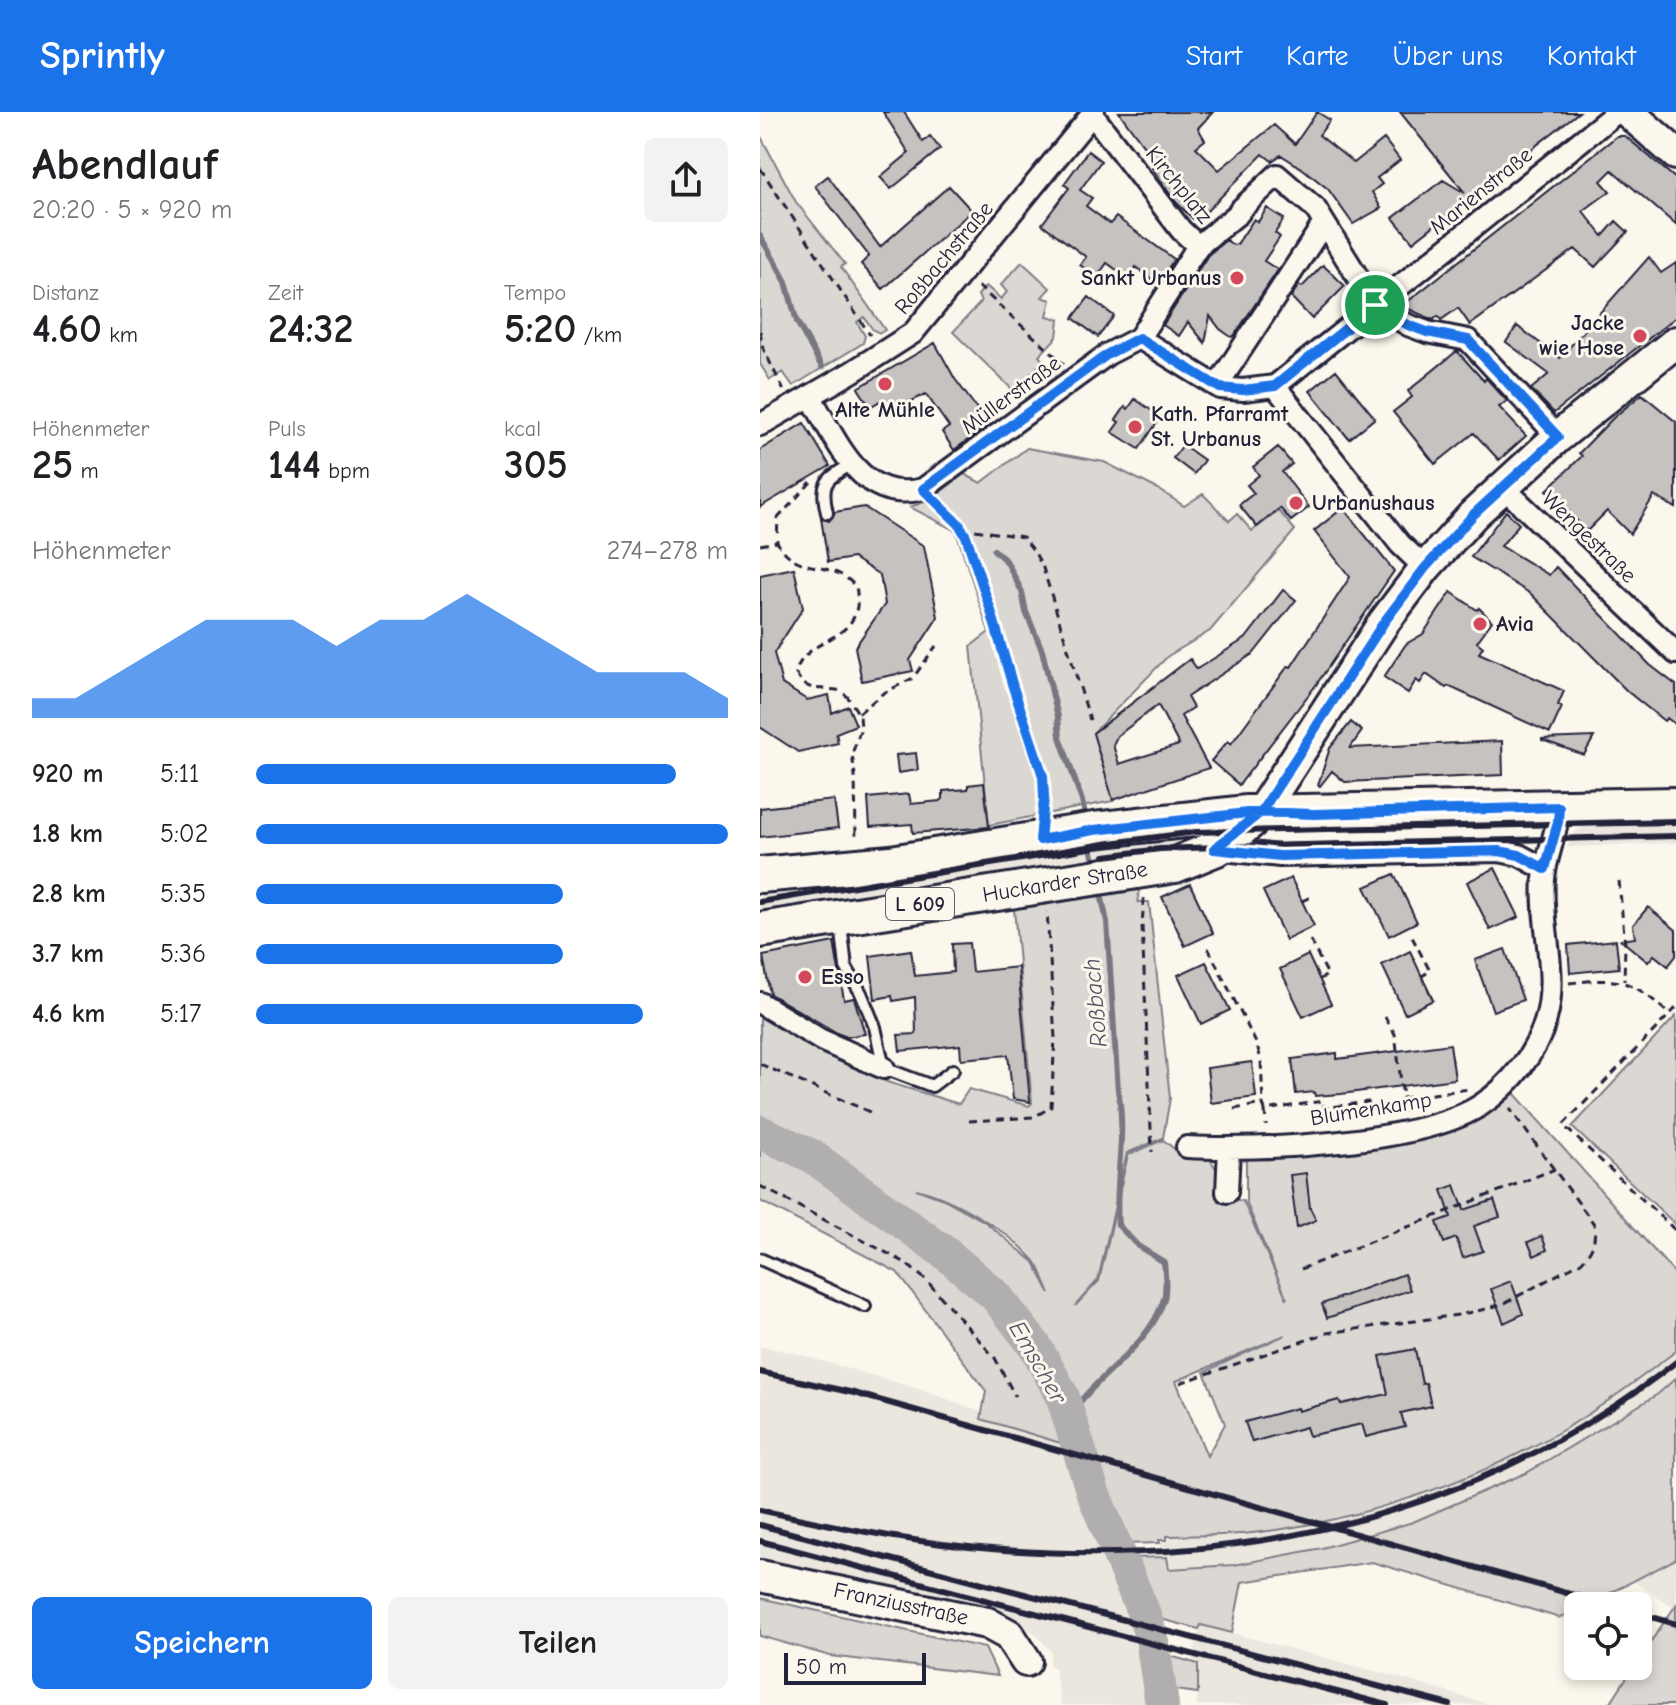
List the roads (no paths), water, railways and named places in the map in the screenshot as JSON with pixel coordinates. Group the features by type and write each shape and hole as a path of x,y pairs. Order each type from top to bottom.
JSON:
{"main road":[{"path":"1628,112 1676,154"},
{"name":"Huckarder Straße","path":"760,930 1132,873 1175,865 1214,849 1261,812 1384,622 1425,568 1474,514 1558,437 1676,342"},
{"name":"L 609","path":"1261,812 1315,814 1676,805"},
{"name":"Huckarder Straße","path":"760,875 857,867 1107,829 1261,812"},
{"name":"Franziusstraße","path":"760,1576 987,1623 1009,1635 1026,1661"}],"street":[{"name":"Marienstraße","path":"1275,386 1617,112"},
{"name":"Kirchplatz","path":"1093,113 1181,230 1198,246"},
{"name":"Roßbachstraße","path":"760,425 913,333 1093,113"},
{"name":"Kirchplatz","path":"1139,338 1198,246 1277,175 1315,208 1375,305"},
{"path":"1217,386 1324,223"},
{"path":"1375,305 1408,325 1468,340 1558,437"},
{"path":"1139,338 1217,386 1243,390 1275,386 1400,544 1425,568"},
{"name":"Müllerstraße","path":"852,464 873,483 894,493 923,489 1108,354 1139,338"},
{"path":"801,402 852,464"},
{"name":"Wengestraße","path":"1503,487 1676,653"},
{"name":"Blumenkamp","path":"1187,1147 1293,1145 1407,1131 1457,1116 1479,1106 1500,1090 1529,1055 1546,1020 1550,985 1545,869 1559,807"},
{"path":"1214,849 1280,856 1499,851 1519,855 1545,869"},
{"path":"760,1003 821,1040 884,1068"},
{"path":"1227,1192 1229,1148"}],"lane":[{"path":"827,513 825,485 829,477 852,464"},
{"path":"840,918 846,967 875,1027 884,1068 932,1086 953,1070"},
{"path":"760,1259 865,1306"}],"waterway":[{"name":"Roßbach","path":"760,236 786,282 797,322 822,367"},
{"name":"Roßbach","path":"994,550 1007,562 1022,592 1026,612 1042,650 1060,737 1086,819"},
{"name":"Roßbach","path":"1090,842 1095,866"},
{"name":"Roßbach","path":"1070,1416 1147,1332 1157,1316 1165,1290 1164,1262 1138,1246 1118,1225 1120,1108 1107,922 1100,889"},
{"name":"Emscher","path":"760,1132 812,1156 948,1255 996,1296 1035,1346 1062,1395 1093,1493 1142,1609 1152,1639 1162,1705"}],"railway":[{"path":"760,902 1110,843 1196,832 1676,821"},
{"path":"1105,856 1160,849 1676,836"},
{"path":"760,1510 890,1536 969,1547 1065,1553 1159,1551 1251,1542 1341,1525 1429,1498 1514,1463 1597,1417 1676,1362"},
{"path":"760,1372 854,1393 1564,1592"},
{"path":"760,1525 1450,1705"},
{"path":"760,1541 1387,1705"},
{"path":"1652,1617 1676,1624"}],"place":[{"name":"Sankt Urbanus","path":"1237,278"},
{"name":"Jacke wie Hose","path":"1640,336"},
{"name":"Alte Mühle","path":"885,384"},
{"name":"Kath. Pfarramt St. Urbanus","path":"1135,427"},
{"name":"Urbanushaus","path":"1296,503"},
{"name":"Avia","path":"1480,624"},
{"name":"Esso","path":"805,977"}]}
